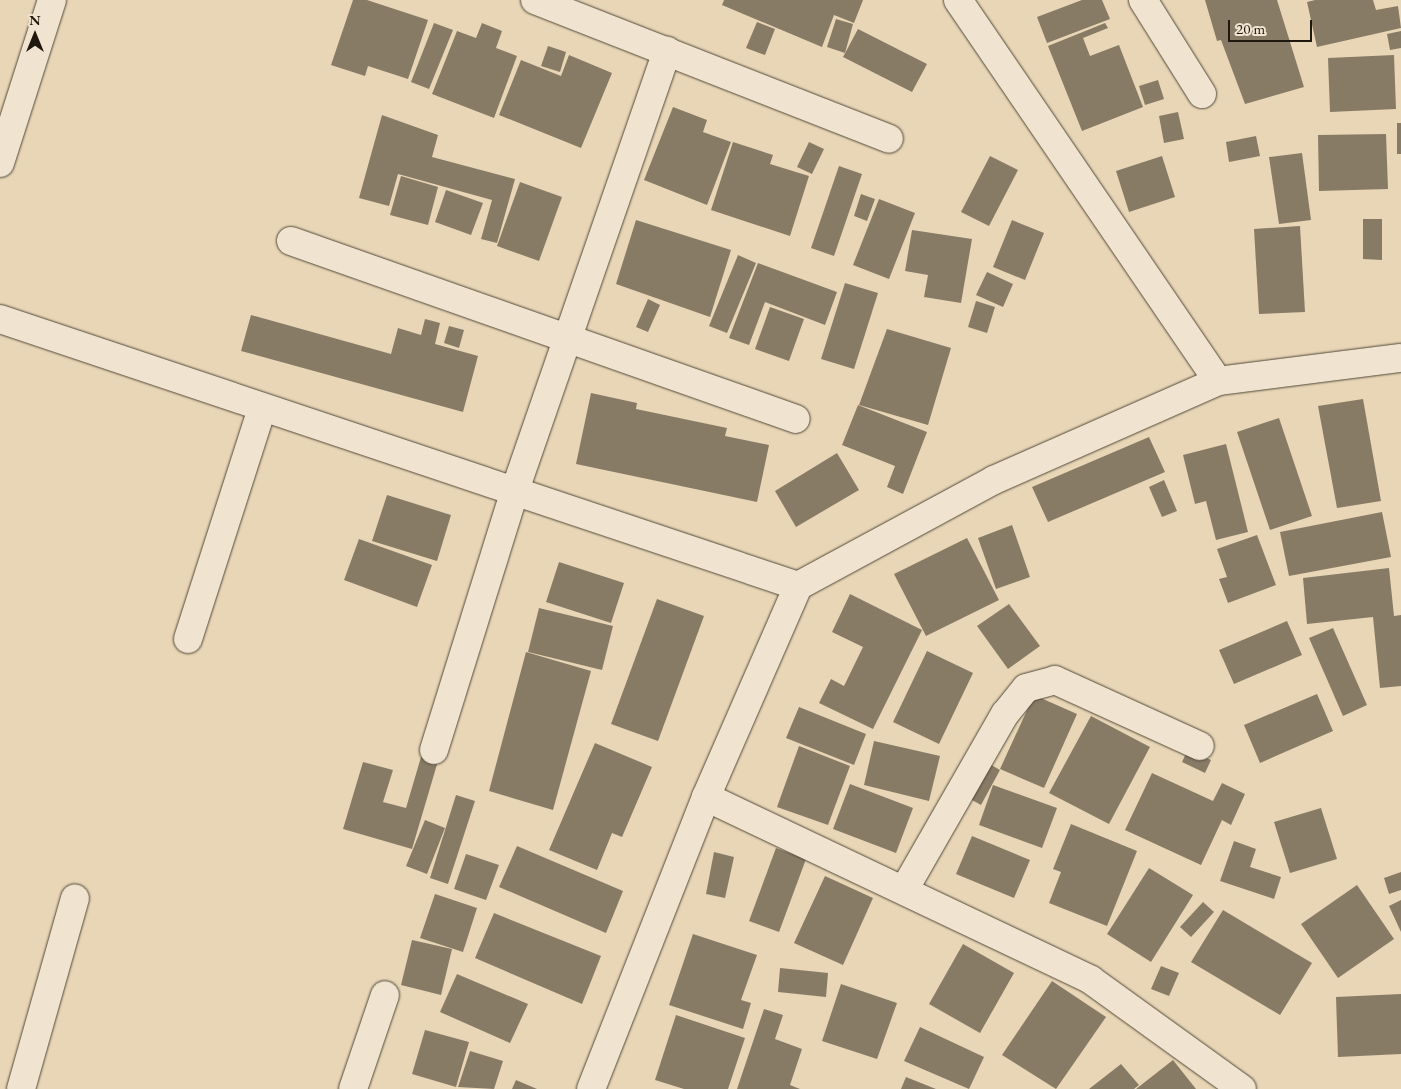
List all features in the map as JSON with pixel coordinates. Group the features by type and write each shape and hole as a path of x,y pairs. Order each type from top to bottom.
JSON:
{"street":[{"path":"0,163 52,0"},
{"path":"535,0 889,138"},
{"path":"1143,0 1202,94"},
{"path":"968,2 1218,381"},
{"path":"434,750 514,493 667,51"},
{"path":"291,241 567,340 796,419"},
{"path":"0,319 514,493 798,586"},
{"path":"591,1089 706,797 798,586 994,480 1218,381 1401,358"},
{"path":"188,639 262,408"},
{"path":"904,890 1005,714 1026,688 1055,680 1200,746"},
{"path":"706,797 1091,980 1242,1089"},
{"path":"21,1089 75,898"},
{"path":"352,1089 385,995"}],"building":[{"path":"353,0 367,0 428,20 408,79 368,66 365,76 331,65"},
{"path":"724,0 863,0 854,23 834,15 822,47 722,5"},
{"path":"1082,0 1102,0 1110,19 1047,43 1037,17"},
{"path":"1205,0 1277,0 1304,87 1245,104 1221,40 1217,41"},
{"path":"1315,0 1373,0 1376,10 1398,6 1401,28 1317,47 1307,2"},
{"path":"836,19 853,24 845,53 827,47"},
{"path":"757,22 775,29 765,55 746,48"},
{"path":"434,23 453,30 429,89 411,82"},
{"path":"482,23 502,31 496,48 517,56 494,118 432,94 457,31 476,38"},
{"path":"1105,23 1108,28 1083,38 1090,56 1119,45 1143,107 1082,131 1048,46"},
{"path":"858,29 927,64 912,92 843,57"},
{"path":"1401,31 1401,48 1390,50 1387,34"},
{"path":"548,46 566,52 560,72 541,66"},
{"path":"569,55 612,73 581,148 499,115 521,60 561,76"},
{"path":"1394,55 1396,109 1330,112 1328,58"},
{"path":"1158,80 1164,99 1145,105 1139,86"},
{"path":"673,107 707,120 703,132 731,142 707,205 644,180"},
{"path":"1178,112 1184,139 1164,143 1159,116"},
{"path":"382,115 438,135 432,157 515,179 497,243 481,239 492,200 398,174 389,206 359,198"},
{"path":"1397,123 1401,123 1401,154 1397,154"},
{"path":"1386,134 1388,189 1319,191 1318,135"},
{"path":"1256,136 1260,156 1229,162 1226,142"},
{"path":"733,142 773,155 770,164 809,176 790,236 711,210"},
{"path":"809,142 824,149 812,174 797,167"},
{"path":"1302,153 1311,220 1279,224 1269,157"},
{"path":"990,156 1018,170 989,226 961,212"},
{"path":"1162,156 1175,197 1129,212 1116,171"},
{"path":"839,166 862,174 834,256 811,248"},
{"path":"401,176 438,187 428,225 390,215"},
{"path":"520,182 562,197 539,261 497,246"},
{"path":"446,190 483,203 471,235 435,222"},
{"path":"861,194 875,199 867,221 854,216"},
{"path":"879,199 915,213 889,279 853,265"},
{"path":"1363,219 1382,219 1382,260 1363,259"},
{"path":"636,220 731,250 710,317 616,284"},
{"path":"1012,220 1044,233 1025,280 993,267"},
{"path":"1300,226 1305,312 1259,314 1254,229"},
{"path":"912,230 972,239 961,303 924,297 928,275 905,271"},
{"path":"738,255 756,263 727,333 709,326"},
{"path":"758,263 837,292 825,325 765,302 749,345 729,338"},
{"path":"987,272 1013,284 1003,307 976,295"},
{"path":"845,283 878,293 854,369 821,359"},
{"path":"648,299 660,305 648,332 636,327"},
{"path":"976,301 995,307 987,333 968,327"},
{"path":"770,307 804,319 789,361 755,349"},
{"path":"251,315 391,354 398,328 421,335 425,319 440,323 435,344 478,356 463,412 241,351"},
{"path":"449,326 464,330 459,348 444,343"},
{"path":"887,329 951,348 928,425 859,405"},
{"path":"591,393 637,403 636,409 727,428 725,436 769,445 757,502 576,464"},
{"path":"1363,399 1381,501 1337,508 1318,406"},
{"path":"858,405 927,432 903,494 887,487 895,466 842,445"},
{"path":"1279,418 1312,516 1270,530 1237,432"},
{"path":"1149,437 1165,472 1048,522 1032,487"},
{"path":"1226,444 1248,532 1216,540 1206,501 1195,504 1183,455"},
{"path":"837,453 859,490 796,527 775,491"},
{"path":"1164,480 1177,511 1162,517 1149,487"},
{"path":"387,495 451,515 437,561 372,541"},
{"path":"1382,512 1391,557 1289,576 1280,532"},
{"path":"1012,525 1030,577 996,589 978,538"},
{"path":"1257,535 1276,585 1228,603 1219,579 1227,577 1217,549"},
{"path":"967,538 999,600 926,636 894,574"},
{"path":"359,539 432,565 417,607 344,580"},
{"path":"559,562 624,583 611,623 546,602"},
{"path":"1389,568 1394,616 1401,615 1401,686 1380,688 1373,617 1307,624 1303,578"},
{"path":"850,594 922,630 873,729 819,703 831,679 844,686 863,647 832,632"},
{"path":"657,599 704,616 658,741 611,724"},
{"path":"1009,604 1040,646 1008,669 977,626"},
{"path":"539,608 613,626 602,670 528,652"},
{"path":"1287,621 1302,655 1234,684 1219,650"},
{"path":"1333,628 1367,705 1343,716 1309,638"},
{"path":"927,651 973,673 939,744 893,722"},
{"path":"526,652 591,671 553,810 489,791"},
{"path":"1317,694 1333,731 1260,763 1244,725"},
{"path":"1034,695 1077,714 1044,788 1000,769"},
{"path":"799,707 866,734 854,765 786,738"},
{"path":"1091,716 1150,747 1109,824 1049,793"},
{"path":"874,741 940,756 929,801 864,785"},
{"path":"595,743 652,767 622,837 612,833 597,870 549,850"},
{"path":"799,746 850,766 828,825 777,807"},
{"path":"1188,749 1211,760 1205,773 1182,762"},
{"path":"421,757 438,761 412,849 343,829 363,762 393,770 383,802 406,808"},
{"path":"981,759 1000,770 981,805 961,794"},
{"path":"1152,773 1213,801 1222,783 1245,794 1231,825 1222,820 1201,865 1125,830"},
{"path":"850,784 913,808 896,853 833,829"},
{"path":"993,785 1057,808 1042,848 979,825"},
{"path":"456,795 475,801 448,884 430,878"},
{"path":"1321,808 1337,859 1290,873 1274,822"},
{"path":"425,820 445,828 427,874 406,866"},
{"path":"1071,824 1137,851 1107,926 1049,903 1061,872 1053,869"},
{"path":"972,836 1030,860 1014,898 956,874"},
{"path":"1234,841 1256,849 1250,867 1281,877 1274,899 1220,881"},
{"path":"517,846 623,891 606,933 499,887"},
{"path":"776,848 806,859 779,932 749,921"},
{"path":"714,852 734,857 725,898 706,894"},
{"path":"466,854 499,865 486,900 454,889"},
{"path":"1149,868 1193,895 1151,962 1107,934"},
{"path":"1401,872 1401,890 1389,894 1384,878"},
{"path":"825,876 873,898 843,965 794,943"},
{"path":"1357,885 1394,939 1338,978 1301,924"},
{"path":"435,894 477,908 463,952 420,938"},
{"path":"1401,900 1401,932 1389,906"},
{"path":"1203,902 1214,912 1191,937 1180,927"},
{"path":"1223,910 1312,963 1280,1015 1191,962"},
{"path":"494,913 601,956 582,1004 475,958"},
{"path":"693,934 757,955 741,1000 751,1003 743,1029 669,1005"},
{"path":"412,940 452,949 441,995 401,985"},
{"path":"963,944 1014,973 980,1033 929,1004"},
{"path":"1161,966 1179,973 1169,996 1151,989"},
{"path":"780,968 828,973 826,997 778,992"},
{"path":"457,974 528,1004 510,1043 440,1012"},
{"path":"1052,981 1106,1017 1056,1089 1002,1055"},
{"path":"841,984 897,1003 877,1059 822,1041"},
{"path":"1401,994 1401,1054 1338,1057 1336,997"},
{"path":"764,1009 783,1015 775,1039 802,1049 790,1085 800,1089 737,1089"},
{"path":"676,1015 745,1038 728,1089 684,1089 655,1080"},
{"path":"920,1027 984,1057 969,1089 904,1061"},
{"path":"425,1030 469,1042 456,1087 412,1074"},
{"path":"470,1051 503,1061 494,1089 458,1087"},
{"path":"1173,1060 1196,1089 1136,1089"},
{"path":"1121,1064 1139,1085 1134,1089 1089,1089"},
{"path":"906,1077 936,1089 901,1089"},
{"path":"516,1080 537,1089 512,1089"}]}
